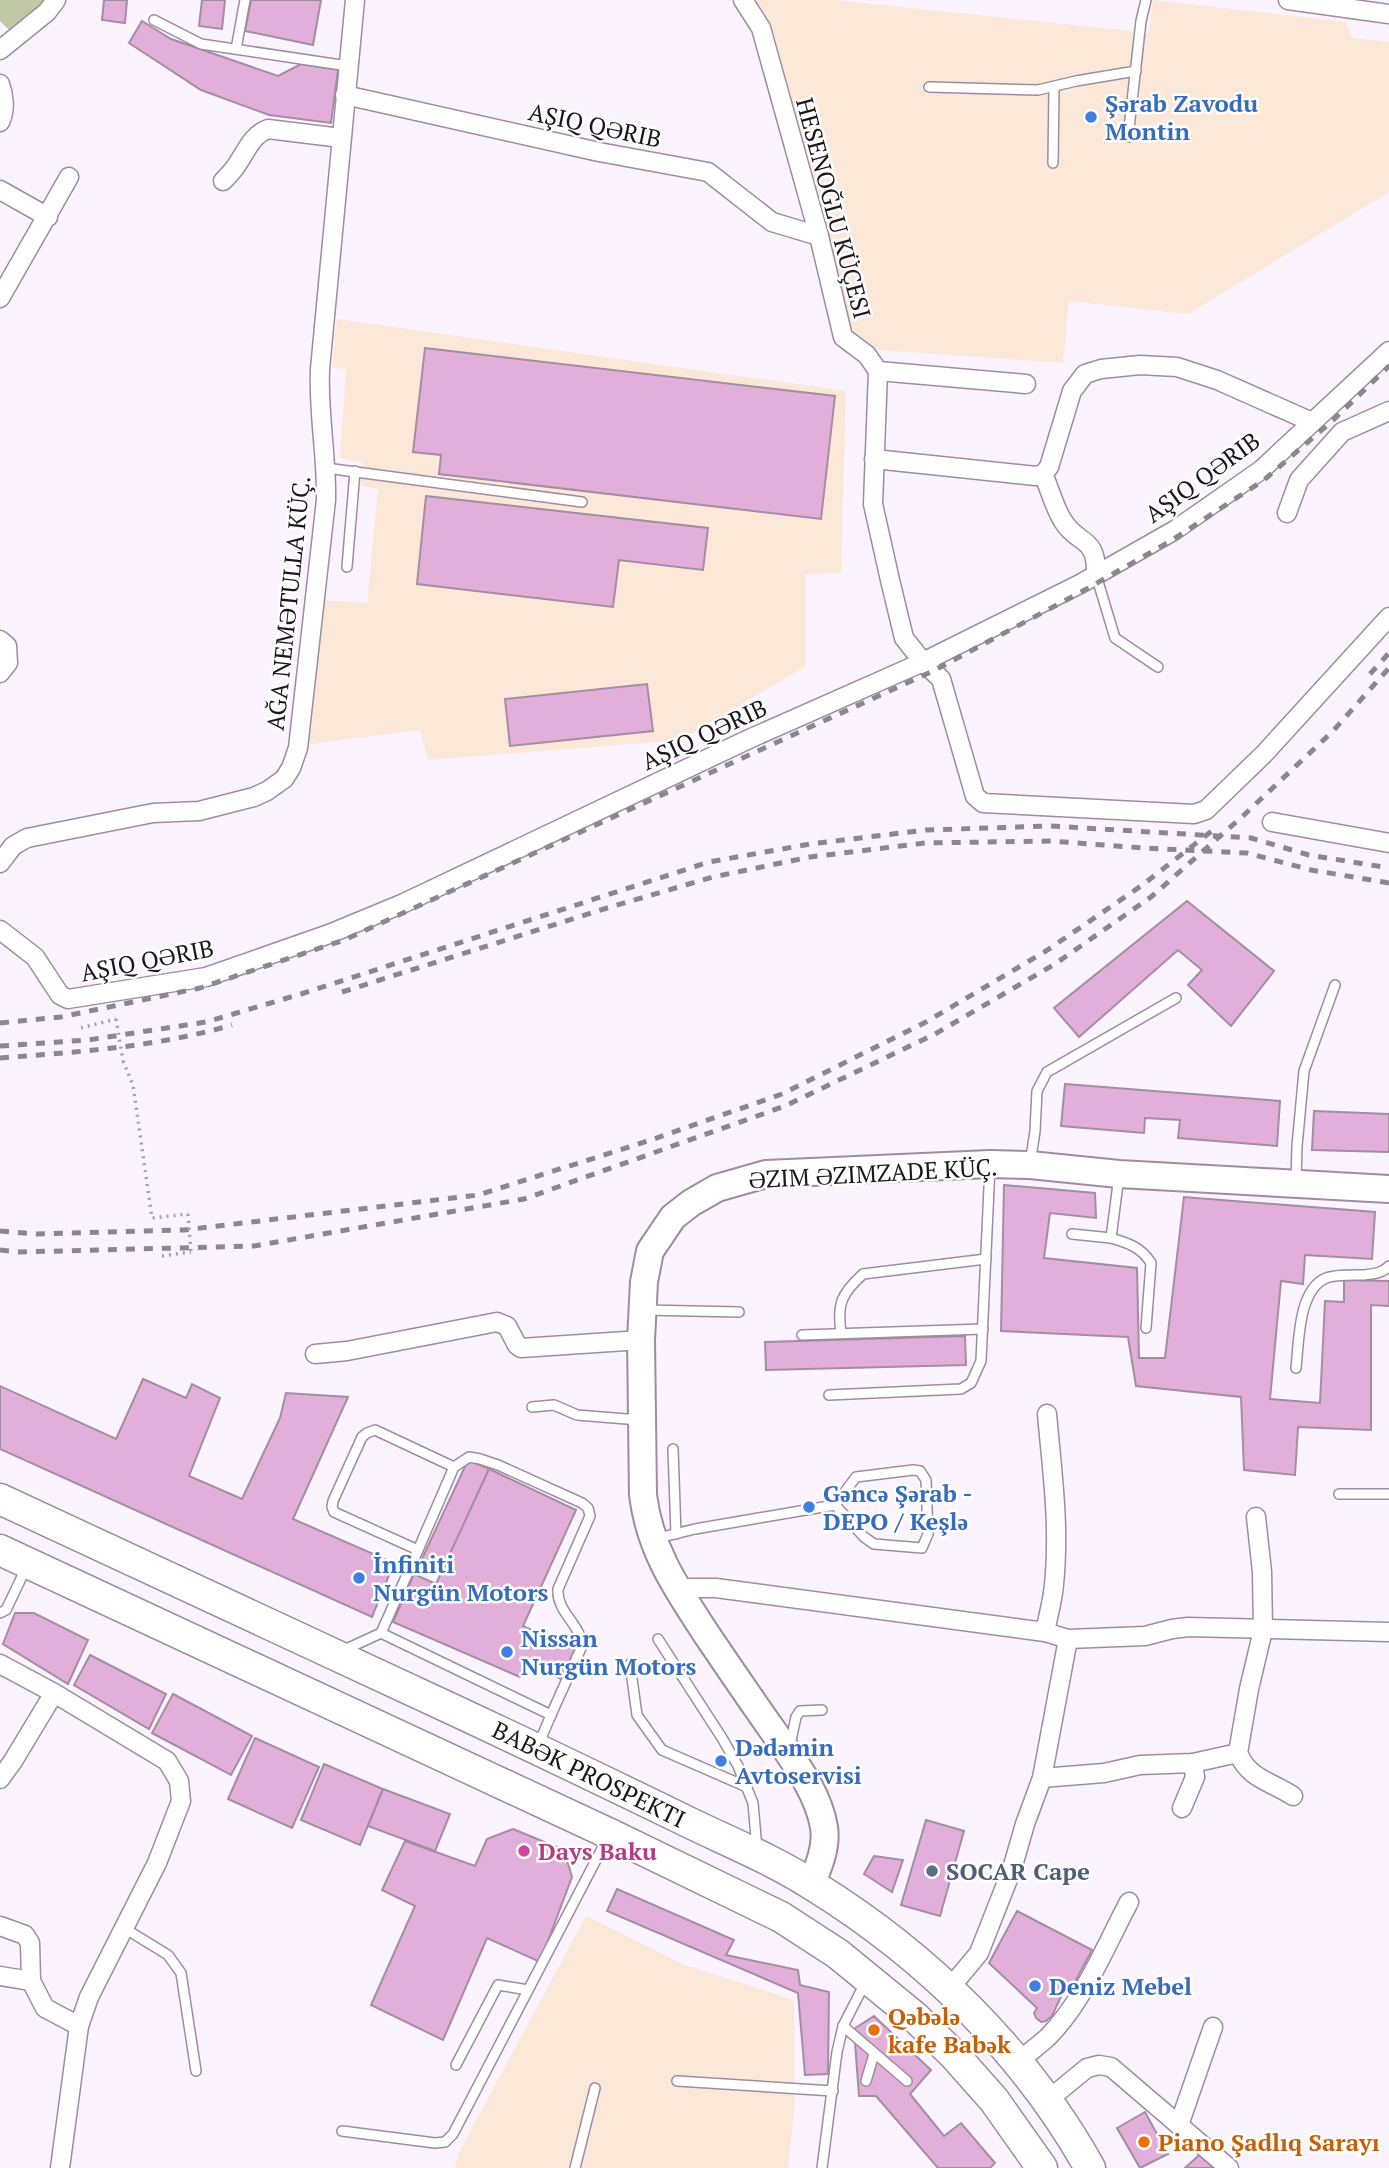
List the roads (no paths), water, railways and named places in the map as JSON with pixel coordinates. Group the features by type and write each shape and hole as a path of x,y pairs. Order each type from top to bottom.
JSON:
{"main road":[{"name":"BABƏK PROSPEKTI","path":"0,1499 536,1748 811,1884 863,1918 949,1989 986,2026 1048,2100 1090,2168"},
{"path":"0,1510 61,1539 182,1583"},
{"name":"BABƏK PROSPEKTI","path":"0,1550 610,1834 781,1917 868,1976 915,2017 994,2100 1042,2168"}],"street":[{"path":"0,50 47,12 56,0"},
{"name":"AĞA NEMƏTULLA KÜÇ.","path":"0,863 13,846 27,838 153,813 200,811 254,797 284,779 291,768 298,748 326,500 320,384 355,0"},
{"name":"HESENOĞLU KÜÇESI","path":"743,0 761,28 819,236 843,337 867,355 878,371"},
{"path":"1294,1 1367,6 1389,14"},
{"path":"0,84 3,93 3,116 0,122"},
{"path":"345,94 598,152 708,172 772,222 819,236"},
{"path":"223,181 261,131 268,129 341,138"},
{"path":"0,298 69,177"},
{"path":"0,190 48,217"},
{"path":"0,930 35,957 60,995 68,999 206,977 329,934 404,903 749,739 923,662 1096,575 1175,530 1261,470 1389,351"},
{"path":"874,459 1036,476 1043,474 1049,467 1072,391 1085,374 1101,369 1140,365 1177,367 1217,380 1312,422"},
{"path":"1026,384 878,371 873,503 904,638 941,679 975,796 983,803 1194,814 1206,810 1264,754 1389,617"},
{"path":"1287,513 1299,480 1342,432 1389,411"},
{"path":"1043,474 1064,524 1089,545 1095,554 1096,575"},
{"path":"0,640 7,646 8,663 0,673"},
{"path":"1272,822 1389,843"},
{"name":"ƏZIM ƏZIMZADE KÜÇ.","path":"811,1884 825,1843 824,1827 817,1805 788,1753 679,1593 659,1556 664,1537 646,1517 643,1495 640,1340 644,1282 650,1251 673,1217 717,1188 766,1174 990,1164 1389,1189"},
{"path":"315,1354 347,1351 497,1322 508,1326 521,1348 640,1340"},
{"path":"1045,1632 1054,1586 1056,1538 1047,1414"},
{"path":"1256,1517 1262,1572 1263,1630 1238,1753 1251,1774 1276,1784 1293,1796"},
{"path":"679,1593 689,1588 716,1588 1045,1632 1068,1639 1145,1636 1188,1627 1389,1632"},
{"path":"949,1989 979,1953 1012,1869 1042,1778 1068,1639"},
{"path":"0,1664 167,1761 179,1781 181,1801 157,1863 89,1997 79,2026 60,2168"},
{"path":"0,1779 54,1693"},
{"path":"1042,1778 1104,1773 1140,1765 1193,1763 1238,1753"},
{"path":"1182,1808 1195,1776 1193,1763"},
{"path":"1018,2062 1047,2038 1076,2001 1129,1902"},
{"path":"0,1926 25,1935 30,1943 31,1981 45,2008 79,2026"},
{"path":"0,1976 31,1981"},
{"path":"1179,2125 1213,2027"},
{"path":"1048,2100 1087,2068 1099,2064 1111,2067 1229,2168"}],"lane":[{"path":"236,49 244,0"},
{"path":"1128,137 1141,21 1146,0"},
{"path":"154,20 201,44 348,66"},
{"path":"929,87 1038,90 1136,71"},
{"path":"1053,163 1054,87"},
{"path":"326,468 582,502"},
{"path":"347,568 355,471"},
{"path":"1096,575 1115,638 1158,667"},
{"path":"1296,1182 1304,1071 1335,985"},
{"path":"1030,1166 1037,1091 1047,1072 1176,998"},
{"path":"829,1395 961,1389 971,1383 980,1367 990,1164"},
{"path":"1111,1238 1119,1174"},
{"path":"1072,1234 1111,1238 1131,1244 1151,1263 1146,1328"},
{"path":"841,1333 838,1313 841,1300 848,1287 863,1274 986,1258"},
{"path":"1296,1368 1306,1297 1316,1284 1328,1277 1373,1274 1389,1266"},
{"path":"643,1310 739,1312"},
{"path":"802,1335 983,1329"},
{"path":"532,1408 551,1405 577,1415 642,1420"},
{"path":"418,1550 334,1512 333,1501 362,1437 375,1430 454,1467"},
{"path":"673,1449 664,1537 835,1505 856,1477 913,1470 920,1471 926,1480 926,1541 922,1548 874,1544 864,1537 835,1505"},
{"path":"381,1633 454,1467 469,1457 480,1459 582,1503 588,1508 590,1516 557,1597 581,1636 582,1646 536,1748"},
{"path":"1339,1494 1389,1494"},
{"path":"0,1613 6,1610 28,1564"},
{"path":"335,1655 381,1633 551,1715"},
{"path":"658,1639 726,1745 747,1787 753,1803 757,1855"},
{"path":"630,1664 637,1714 658,1746 669,1754 747,1787"},
{"path":"788,1753 796,1717 800,1711 822,1710"},
{"path":"342,2132 435,2143 445,2142 453,2134 610,1834"},
{"path":"124,1928 168,1955 181,1973 196,2071"},
{"path":"822,2168 837,2052 843,2026 868,1976"},
{"path":"456,2065 498,1984 528,1990"},
{"path":"843,2026 907,2081"},
{"path":"866,2081 874,2053"},
{"path":"677,2081 832,2091"},
{"path":"575,2168 595,2088"}],"railway":[{"path":"0,1023 61,1017 200,988 344,940 933,671 1169,542 1264,480 1331,422 1389,366"},
{"path":"1370,674 1389,653"},
{"path":"0,1250 20,1252 254,1246 524,1199 785,1106 935,1034 1055,964 1151,897 1333,731 1389,668"},
{"path":"0,1046 88,1040 206,1022 301,994 709,862 810,844 926,830 1051,826 1251,838 1309,855 1389,868"},
{"path":"0,1231 37,1234 184,1230 478,1195 648,1141 782,1094 926,1022 1046,951 1141,886 1217,827"},
{"path":"342,992 713,877 810,857 925,843 1051,841 1247,853 1311,870 1389,883"},
{"path":"0,1058 146,1044 232,1025"}],"place":[{"name":"Şərab Zavodu Montin","path":"1091,117"},
{"name":"Gəncə Şərab - DEPO / Keşlə","path":"809,1507"},
{"name":"İnfiniti Nurgün Motors","path":"359,1578"},
{"name":"Nissan Nurgün Motors","path":"507,1652"},
{"name":"Dədəmin Avtoservisi","path":"721,1761"},
{"name":"Days Baku","path":"524,1851"},
{"name":"SOCAR Cape","path":"932,1871"},
{"name":"Deniz Mebel","path":"1035,1986"},
{"name":"Qəbələ kafe Babək","path":"874,2030"},
{"name":"Piano Şadlıq Sarayı","path":"1144,2142"}]}
